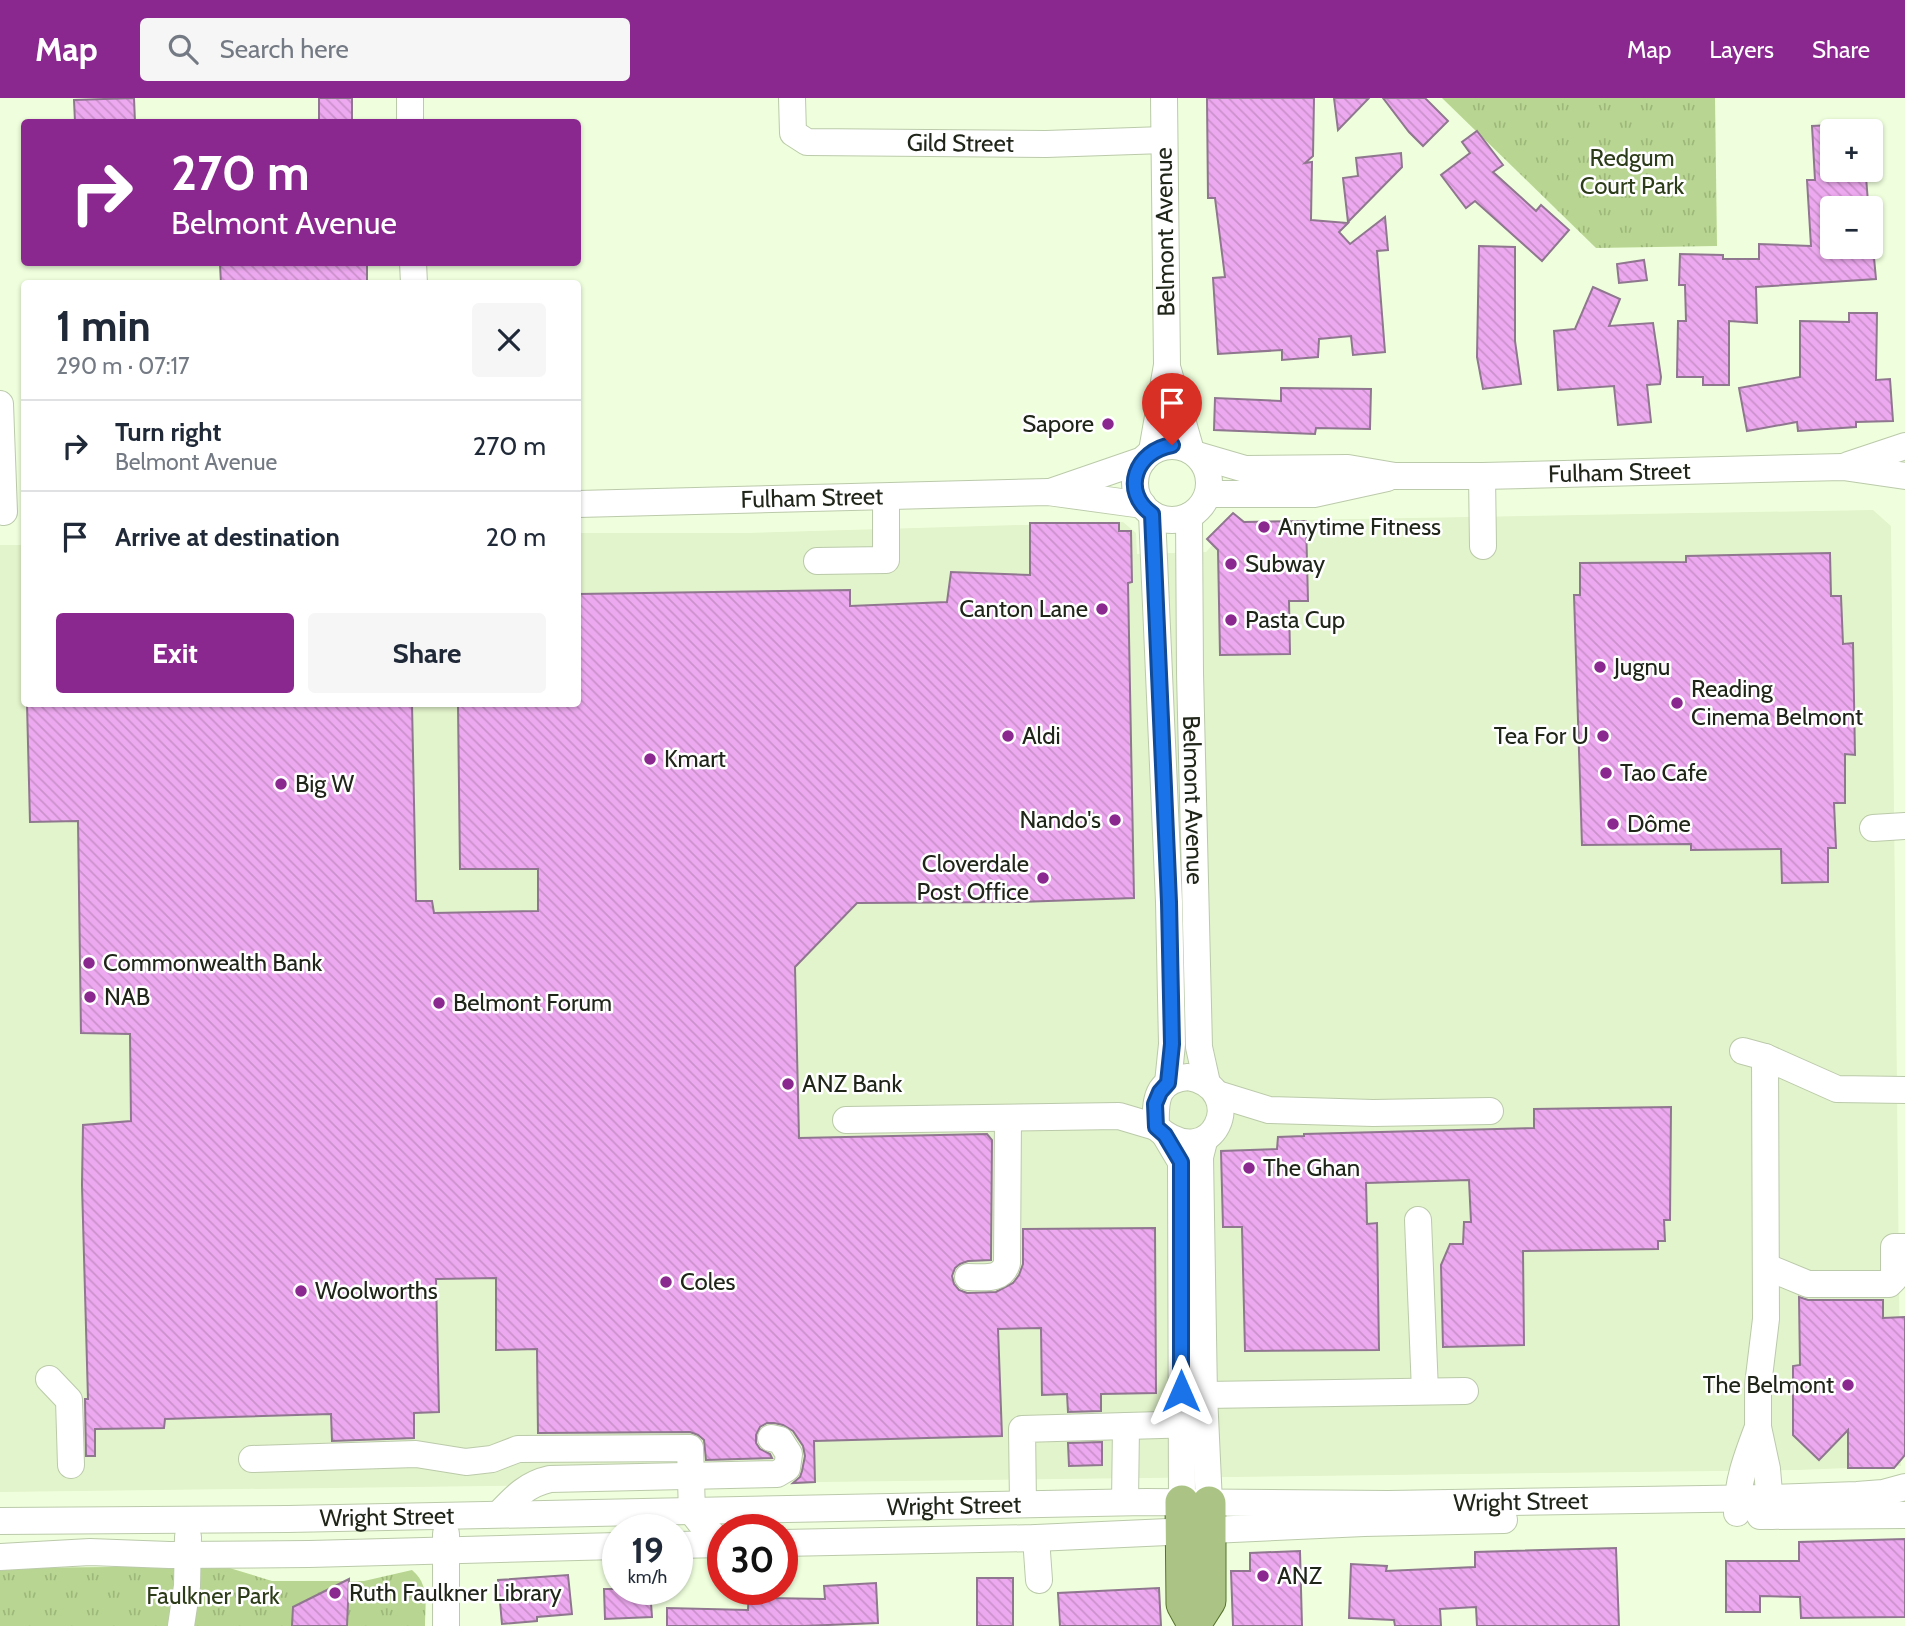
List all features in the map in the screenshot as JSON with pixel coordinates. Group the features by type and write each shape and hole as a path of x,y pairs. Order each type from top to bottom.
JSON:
{"main road":[{"name":"Belmont Avenue","path":"1195,1625 1183,1604 1196,1517"}],"street":[{"path":"410,98 410,119"},
{"name":"Gild Street","path":"792,98 793,133 807,142 1046,144 1164,140"},
{"name":"Belmont Avenue","path":"1164,98 1167,365 1148,455 1137,470 1135,482 1137,495 1147,510 1169,902 1172,1044 1164,1088 1155,1104 1161,1131 1181,1162 1196,1517"},
{"name":"Belmont Avenue","path":"1167,365 1194,453 1208,472 1208,494"},
{"path":"0,404 9,512"},
{"path":"1148,455 1172,445 1194,453"},
{"name":"Fulham Street","path":"1194,453 1245,470 1348,468 1395,476 1843,467 1905,476 1902,466 1905,448 1843,467"},
{"name":"Fulham Street","path":"1048,492 1148,455"},
{"name":"Fulham Street","path":"1208,494 1314,494 1395,476"},
{"path":"1482,476 1483,546"},
{"name":"Fulham Street","path":"581,504 1048,492 1147,510"},
{"path":"1147,510 1164,519 1177,520 1189,516 1208,494"},
{"path":"817,561 886,560 886,497"},
{"name":"Belmont Avenue","path":"1189,516 1199,1047 1212,1089 1221,1105 1222,1117 1210,1134 1200,1157 1204,1395 1193,1424"},
{"path":"1873,828 1905,826"},
{"path":"1770,1507 1767,1469 1758,1427 1758,1385 1766,1319 1766,1267 1754,1054 1837,1089 1905,1090"},
{"path":"1119,1116 1178,1078 1188,1077 1200,1079 1212,1089 1269,1110 1373,1113 1490,1111"},
{"path":"846,1120 1119,1116 1161,1131 1177,1142 1190,1144 1269,1110"},
{"path":"968,1277 996,1276 1005,1270 1007,1263 1008,1118"},
{"path":"1418,1220 1425,1391"},
{"path":"1766,1267 1808,1284 1889,1284 1894,1279 1900,1247"},
{"path":"49,1379 69,1400 71,1465"},
{"path":"1204,1395 1465,1391"},
{"path":"1023,1504 1014,1450 1022,1429 1193,1424"},
{"path":"1125,1502 1126,1426"},
{"path":"1737,1507 1742,1468 1758,1427"},
{"path":"499,1514 521,1491 536,1482 564,1478 777,1475 787,1468 789,1454 779,1440 771,1438"},
{"path":"251,1459 416,1454 467,1462 492,1459 518,1449 690,1448 692,1512 707,1530"},
{"name":"Wright Street","path":"1770,1507 1883,1493 1905,1487"},
{"name":"Wright Street","path":"0,1521 288,1519 1125,1502 1196,1517"},
{"name":"Wright Street","path":"798,1543 1036,1538 1196,1517 1364,1523 1737,1507 1905,1515"},
{"path":"445,1514 446,1626"},
{"path":"178,1519 178,1555 170,1587 181,1623"},
{"path":"0,1530 14,1540 59,1553"},
{"path":"1036,1538 1039,1580"},
{"name":"Wright Street","path":"0,1557 90,1552 178,1555 602,1546"}],"shaded area":[{"path":"1873,510 1891,526 1901,1466 1797,1470 0,1492 0,545 21,545 21,707 581,707 581,533 747,533 1123,522 1136,533 1137,554 1206,552 1234,521"}],"green space":[{"name":"Redgum Court Park","path":"1442,98 1715,98 1717,246 1596,248"},
{"name":"Faulkner Park","path":"223,1566 272,1581 364,1581 412,1570 424,1589 425,1626 0,1626 0,1568"}],"building":[{"path":"134,98 135,119 75,119 74,100"},
{"path":"319,98 352,98 352,119 319,119"},
{"path":"1207,98 1314,98 1313,156 1305,163 1312,162 1311,220 1348,223 1339,232 1350,244 1385,217 1388,250 1377,251 1385,352 1353,355 1351,336 1319,339 1318,357 1282,360 1282,350 1218,354 1213,278 1225,277 1215,198 1208,198"},
{"path":"1334,98 1369,98 1338,130"},
{"path":"1383,98 1425,98 1448,121 1423,146"},
{"path":"1812,126 1820,126 1820,182 1866,182 1868,196 1820,196 1820,259 1874,259 1876,279 1756,287 1757,323 1729,321 1729,385 1703,385 1703,377 1677,377 1678,321 1686,321 1685,285 1679,285 1680,254 1723,255 1723,259 1759,259 1759,244 1811,246 1807,180 1815,180"},
{"path":"1477,131 1503,165 1493,172 1536,211 1541,205 1569,230 1542,261 1475,201 1466,208 1441,175 1470,153 1462,142"},
{"path":"1401,153 1402,167 1348,222 1343,178 1358,176 1356,158"},
{"path":"1479,246 1515,247 1515,341 1521,384 1483,389 1477,357"},
{"path":"1644,260 1647,280 1619,283 1617,264"},
{"path":"220,266 367,266 367,280 221,280"},
{"path":"1593,287 1620,299 1609,326 1653,323 1661,377 1660,384 1647,385 1651,422 1618,425 1614,386 1558,390 1554,331 1575,329"},
{"path":"1849,313 1877,313 1876,380 1890,379 1893,421 1856,422 1856,427 1798,431 1797,422 1747,431 1739,388 1800,377 1800,321 1849,322"},
{"path":"1281,388 1371,389 1370,429 1316,428 1315,434 1214,430 1215,398 1281,401"},
{"path":"1233,513 1244,522 1306,521 1308,601 1289,601 1290,654 1220,655 1218,550 1207,539"},
{"name":"Belmont Forum","path":"1030,523 1119,523 1119,531 1131,531 1132,582 1128,583 1134,898 857,903 795,967 799,1138 987,1134 992,1140 991,1260 968,1261 955,1268 952,1276 954,1284 967,1293 996,1292 1013,1283 1023,1264 1023,1229 1155,1228 1156,1393 1101,1394 1101,1411 1068,1412 1067,1394 1042,1395 1041,1328 998,1329 1002,1436 814,1441 815,1482 793,1483 802,1471 805,1456 803,1446 793,1431 774,1423 760,1427 756,1435 756,1443 760,1449 772,1458 706,1460 704,1440 690,1432 538,1433 537,1349 496,1350 496,1278 436,1279 439,1412 414,1413 414,1438 332,1441 331,1414 165,1419 164,1428 95,1429 95,1456 86,1456 85,1399 88,1399 83,1125 131,1121 130,1034 81,1033 78,821 30,822 27,707 412,707 416,901 432,901 434,913 538,911 538,869 460,869 458,707 581,707 581,594 850,590 850,606 947,602 951,572 1030,575"},
{"path":"1830,553 1831,596 1841,596 1843,644 1853,643 1855,755 1845,754 1845,803 1834,803 1836,848 1828,848 1828,882 1782,883 1781,849 1691,850 1691,844 1582,845 1574,595 1580,595 1580,563 1686,562 1686,556"},
{"path":"1671,1107 1670,1220 1664,1220 1665,1241 1658,1241 1658,1249 1523,1251 1524,1345 1443,1347 1441,1265 1450,1244 1463,1244 1464,1222 1471,1222 1469,1180 1366,1183 1367,1224 1377,1223 1379,1350 1245,1351 1242,1227 1223,1227 1221,1151 1277,1149 1278,1137 1304,1134 1534,1128 1534,1109"},
{"path":"1799,1297 1808,1300 1883,1300 1883,1318 1905,1317 1905,1455 1894,1468 1848,1468 1848,1430 1819,1460 1793,1435 1793,1366 1800,1365"},
{"path":"1102,1442 1102,1465 1069,1466 1068,1443"},
{"path":"1905,1539 1905,1617 1801,1618 1800,1597 1760,1596 1760,1612 1726,1612 1726,1561 1799,1561 1799,1542"},
{"path":"1616,1548 1619,1626 1477,1626 1476,1607 1440,1609 1441,1626 1395,1626 1394,1620 1349,1618 1351,1564 1387,1566 1386,1571 1475,1567 1475,1552"},
{"path":"1300,1551 1302,1626 1233,1626 1231,1571 1250,1571 1250,1553"},
{"path":"568,1575 572,1614 502,1624 498,1580"},
{"path":"977,1578 1013,1578 1013,1626 977,1626"},
{"name":"Ruth Faulkner Library","path":"349,1579 347,1626 292,1626 293,1607"},
{"path":"876,1583 878,1623 667,1626 667,1608 748,1610 748,1605 798,1605 798,1599 825,1599 824,1586"},
{"path":"1159,1588 1161,1626 1060,1626 1058,1593"},
{"path":"605,1605 651,1605 652,1617 605,1619"}],"place":[{"name":"Sapore","path":"1108,424"},
{"name":"Anytime Fitness","path":"1264,527"},
{"name":"Subway","path":"1231,564"},
{"name":"Canton Lane","path":"1102,609"},
{"name":"Pasta Cup","path":"1231,620"},
{"name":"Jugnu","path":"1600,667"},
{"name":"Reading Cinema Belmont","path":"1677,703"},
{"name":"Aldi","path":"1008,736"},
{"name":"Tea For U","path":"1603,736"},
{"name":"Kmart","path":"650,759"},
{"name":"Tao Cafe","path":"1606,773"},
{"name":"Big W","path":"281,784"},
{"name":"Nando's","path":"1115,820"},
{"name":"Dôme","path":"1613,824"},
{"name":"Cloverdale Post Office","path":"1043,878"},
{"name":"Commonwealth Bank","path":"89,963"},
{"name":"NAB","path":"90,997"},
{"name":"Belmont Forum","path":"439,1003"},
{"name":"ANZ Bank","path":"788,1084"},
{"name":"The Ghan","path":"1249,1168"},
{"name":"Coles","path":"666,1282"},
{"name":"Woolworths","path":"301,1291"},
{"name":"The Belmont","path":"1848,1385"},
{"name":"ANZ","path":"1263,1576"},
{"name":"Ruth Faulkner Library","path":"335,1593"}],"route":[{"path":"1172,445 1147,455 1137,470 1135,482 1137,495 1152,514 1169,902 1172,1044 1168,1083 1155,1104 1156,1127 1165,1135 1181,1162 1181,1391"}]}
